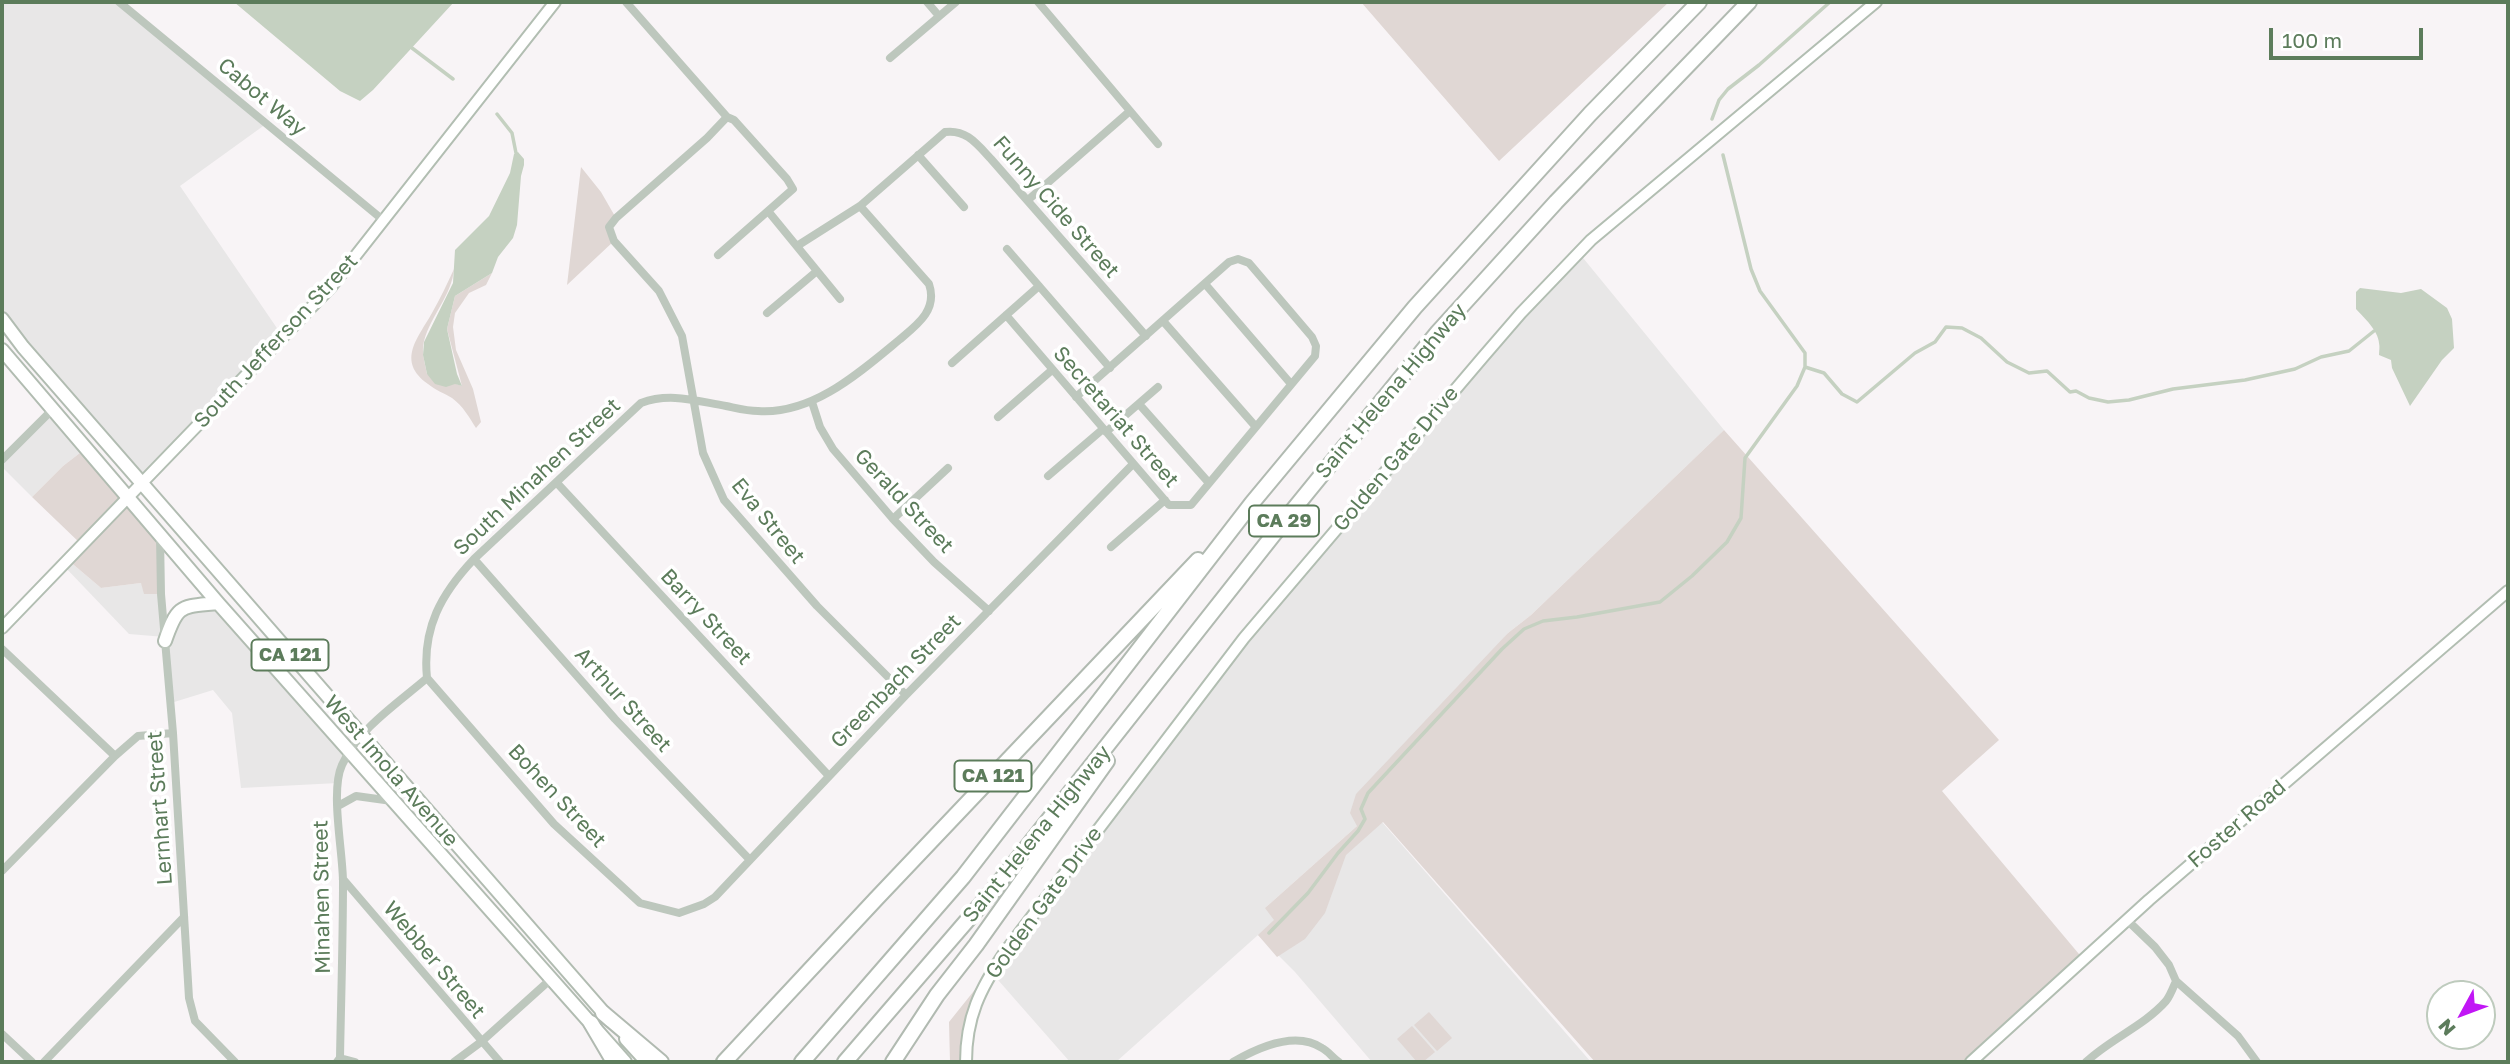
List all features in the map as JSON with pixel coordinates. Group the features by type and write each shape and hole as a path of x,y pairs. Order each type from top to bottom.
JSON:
{"highway":[{"name":"Saint Helena Highway","path":"802,1062 906,945 984,851 1252,503 1439,280 1582,123 1699,2"},
{"name":"Saint Helena Highway","path":"845,1062 990,894 1438,332 1556,202 1749,2"},
{"name":"CA 121","path":"719,1062 735,1050 1252,503"},
{"path":"893,1062 937,995 1266,545"},
{"name":"CA 121","path":"603,1013 661,1062"},
{"path":"591,1023 614,1062"},
{"path":"724,1062 735,1050"}],"main road":[{"name":"West Imola Avenue","path":"2,319 140,483 647,1062"},
{"name":"West Imola Avenue","path":"2,350 218,603 625,1062"},
{"path":"165,641 178,610 188,606 218,603"}],"street":[{"name":"Cabot Way","path":"119,2 383,220"},
{"name":"South Jefferson Street","path":"2,628 140,483 214,411 331,286 555,2"},
{"path":"626,2 727,117 734,121 787,178 793,190 718,255"},
{"path":"927,2 939,16"},
{"path":"890,58 956,2"},
{"path":"1038,2 1158,144"},
{"name":"Golden Gate Drive","path":"965,1062 966,1036 973,1009 986,980 1005,952 1244,638 1483,357 1591,240 1876,2"},
{"path":"1028,200 1130,111"},
{"name":"Eva Street","path":"727,117 609,227 614,241 659,291 682,336 703,453 724,500 817,606 906,695"},
{"name":"Funny Cide Street","path":"796,246 860,206 944,132 956,131 972,138 1146,336"},
{"path":"918,155 964,207"},
{"name":"South Minahen Street","path":"427,678 425,663 432,619 441,598 453,581 641,403 656,398 674,397 759,412 812,402 873,362 930,310 933,294 929,284 860,206"},
{"path":"768,211 840,299"},
{"path":"1007,249 1110,368"},
{"name":"Secretariat Street","path":"1006,315 1169,505 1191,505 1315,356 1316,346 1312,337 1249,263 1238,259 1229,262 1206,285"},
{"path":"767,313 817,271"},
{"path":"1076,397 1206,285 1291,384"},
{"path":"952,363 1039,286"},
{"path":"1164,321 1256,427"},
{"path":"998,417 1052,370"},
{"path":"1048,476 1158,387"},
{"name":"Gerald Street","path":"812,402 820,427 833,449 934,562 989,611"},
{"path":"1139,404 1209,483"},
{"path":"2,460 52,410"},
{"name":"Greenbach Street","path":"678,913 704,904 750,860 906,695 1133,464"},
{"path":"893,519 948,468"},
{"name":"Barry Street","path":"557,483 829,776"},
{"path":"1111,547 1165,500"},
{"name":"Lernhart Street","path":"160,536 189,998 195,1021 235,1062"},
{"name":"Arthur Street","path":"474,559 615,719 750,860"},
{"name":"Foster Road","path":"1971,1062 2127,920 2508,591"},
{"path":"2,649 116,755"},
{"path":"361,737 427,678"},
{"name":"Bohen Street","path":"427,678 554,824 620,886 640,903 678,913"},
{"path":"2,871 138,736 173,733"},
{"name":"Minahen Street","path":"338,1060 343,879 338,773 361,737"},
{"path":"338,806 356,796 393,801"},
{"name":"Webber Street","path":"343,879 500,1062"},
{"path":"44,1062 184,917"},
{"path":"2127,920 2155,947 2169,965 2176,981 2238,1036 2257,1062"},
{"path":"454,1062 481,1042 551,979"},
{"path":"2086,1062 2168,1000 2176,981"},
{"path":"2,1034 32,1062"},
{"path":"1233,1062 1269,1044 1301,1041 1321,1046 1339,1062"},
{"path":"338,1060 355,1062"}],"shaded area":[{"path":"2,2 119,2 266,124 180,186 283,337 140,483 2,319"},
{"path":"234,2 454,2 360,101 340,91"},
{"path":"1361,2 1669,2 1499,161"},
{"path":"518,152 524,159 524,165 513,238 498,257 492,273 455,296 447,329 462,386 455,384 446,387 435,384 427,374 423,355 424,342 453,283 455,250 489,216 510,173 514,154"},
{"path":"581,167 601,192 616,218 609,227 614,241 567,285"},
{"path":"1579,253 1724,430 1531,615 1508,633 1357,826 1265,908 1382,822 1591,1062 1372,1062 1295,972 1258,935 1116,1062 1070,1062 991,972 1198,696"},
{"path":"454,269 449,288 427,332 423,345 424,358 427,374 462,386 447,329 455,296 492,273 486,285 469,293 455,313 453,327 456,350 473,389 481,422 476,428 456,401 431,386 413,367 416,340"},
{"path":"2360,288 2401,293 2421,289 2447,308 2452,319 2454,348 2442,360 2410,406 2392,368 2391,360 2379,355 2376,333 2356,309 2356,292"},
{"path":"52,410 85,449 63,466 32,497 2,467 2,460"},
{"path":"1724,430 1999,740 1942,791 2084,960 1971,1062 1595,1062 1383,822 1346,855 1325,913 1305,939 1277,957 1258,935 1274,920 1265,908 1357,826 1350,813 1356,794 1508,633 1531,615"},
{"path":"85,449 160,536 161,594 144,594 141,583 101,588 68,560 82,545 32,497 63,466"},
{"path":"68,560 101,588 141,583 161,594 165,637 129,634 63,565"},
{"path":"218,603 349,752 338,783 241,788 232,713 213,690 171,703 165,641 173,618"},
{"path":"1005,952 986,980 966,1062 950,1062 949,1022"},
{"path":"1429,1012 1452,1038 1437,1051 1414,1025"},
{"path":"1412,1026 1435,1052 1423,1062 1417,1062 1397,1039"}],"waterway":[{"path":"1712,119 1719,100 1728,89 1830,2"},
{"path":"412,48 453,79"},
{"path":"497,114 512,133 516,153"},
{"path":"1723,155 1751,269 1760,291 1805,353 1805,367"},
{"path":"1269,933 1308,893 1358,831 1365,819 1361,809 1368,793 1502,649 1524,629 1543,621 1660,602 1727,542 1741,518 1745,458 1797,386 1805,367 1824,373 1842,394 1857,402 1915,353 1935,342 1946,327 1962,328 1981,338 2007,362 2029,373 2047,371 2070,392 2076,391 2089,398 2108,402 2129,400 2173,389 2245,380 2295,369 2321,357 2349,351 2374,331"}]}
